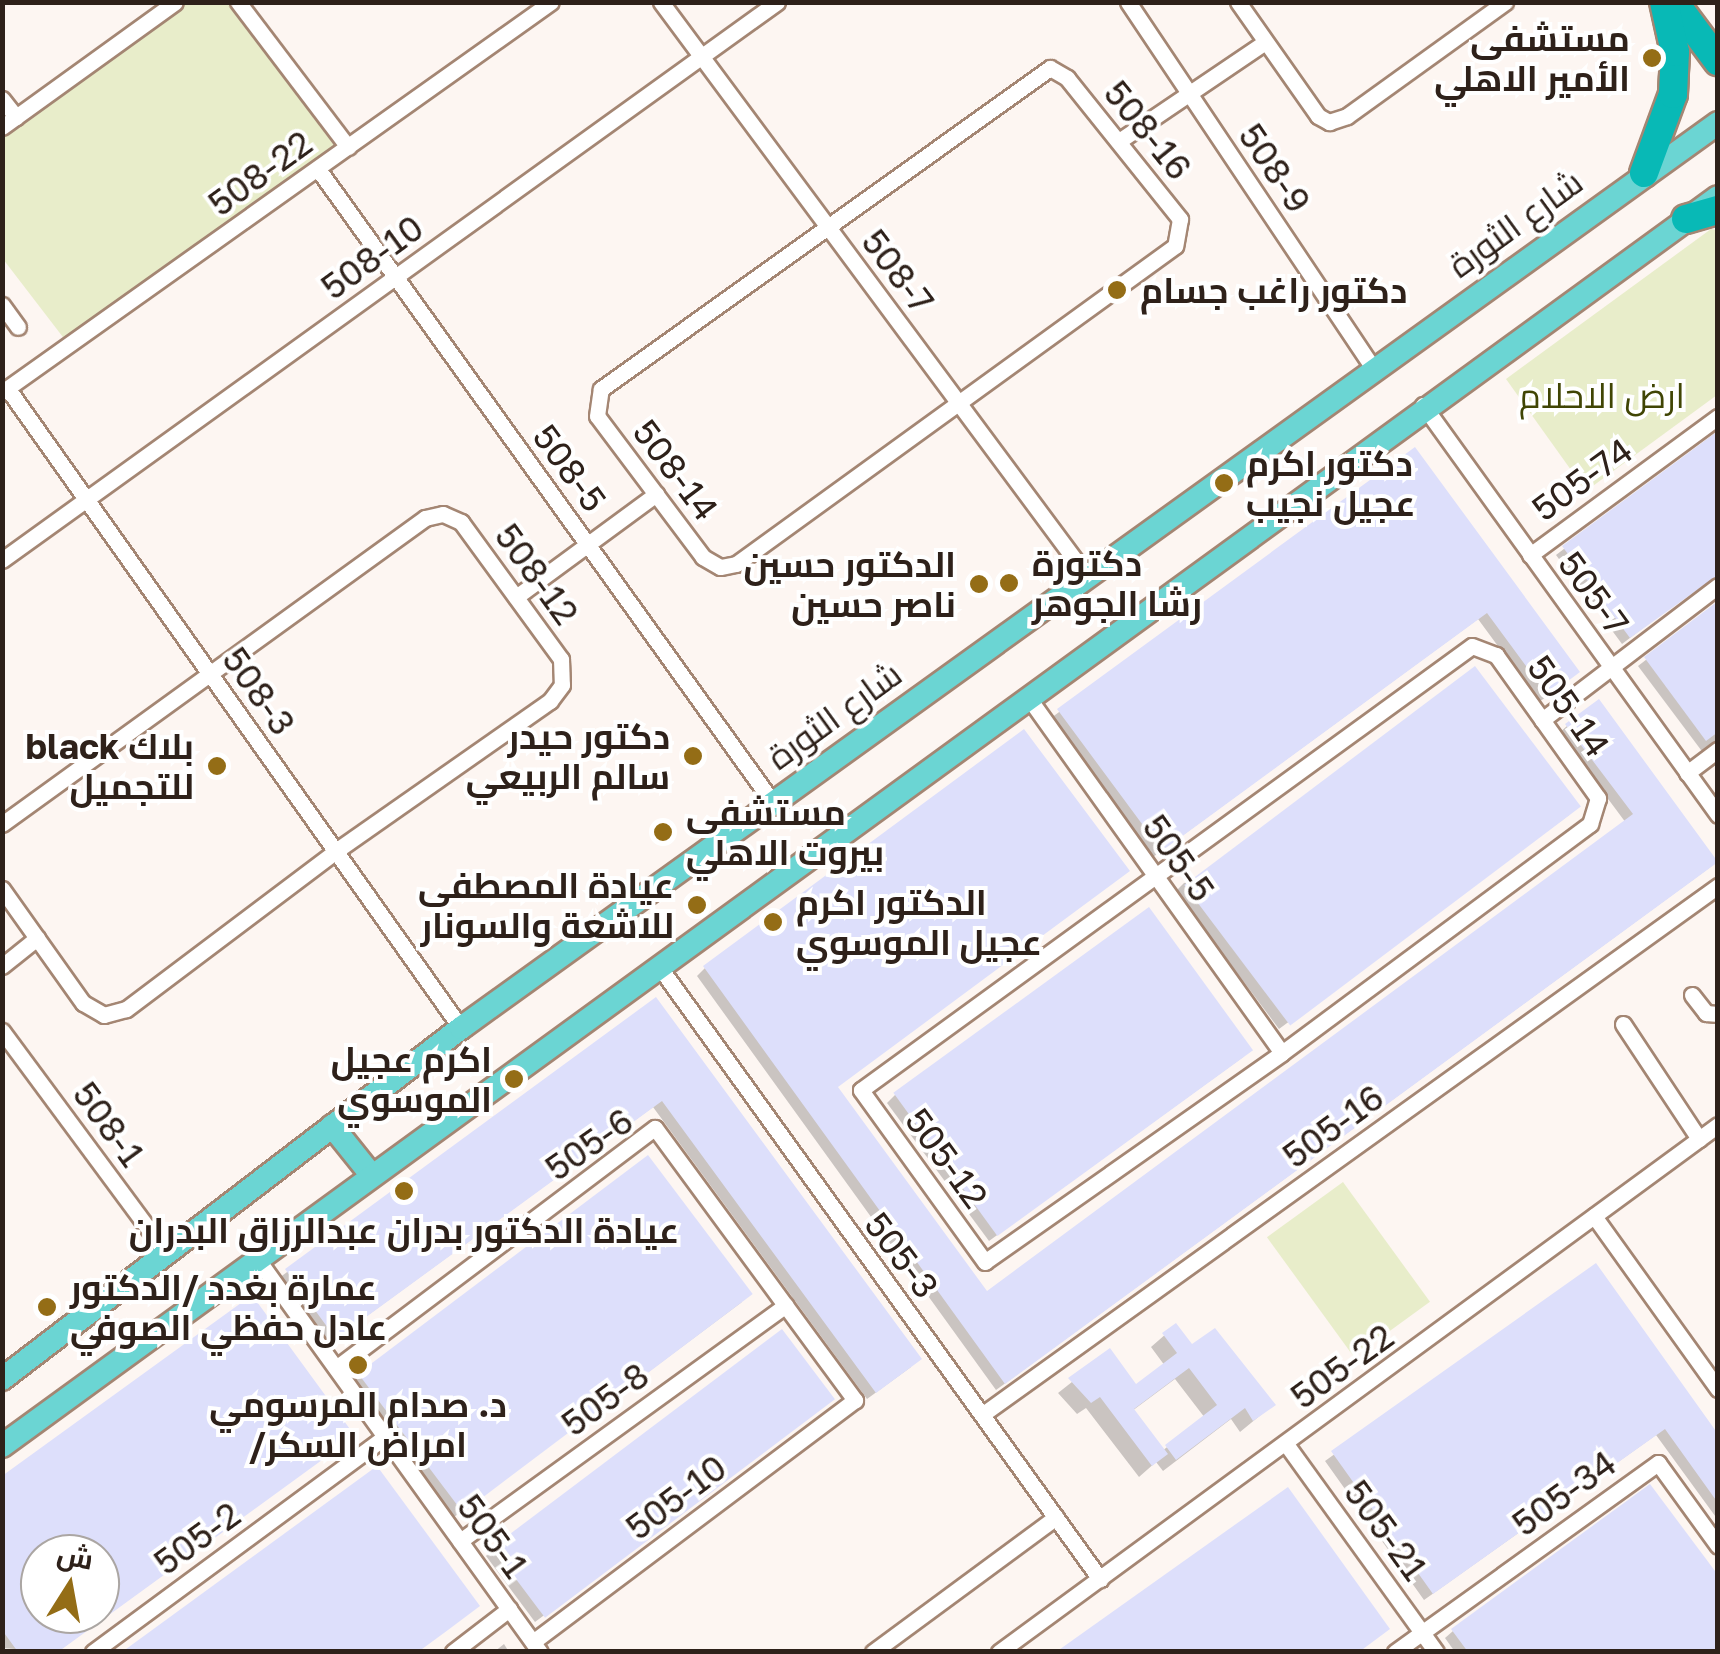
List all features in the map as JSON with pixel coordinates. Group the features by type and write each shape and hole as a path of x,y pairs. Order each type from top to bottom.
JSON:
{"highway":[{"path":"1644,173 1674,94 1675,52 1664,2"},
{"path":"1674,2 1718,61"},
{"path":"1686,219 1718,210"}],"main road":[{"name":"شارع الثورة","path":"2,1379 462,1028 1718,123"},
{"path":"2,1446 1422,406 1718,196"},
{"path":"332,1126 372,1176"}],"street":[{"path":"2,99 9,122 175,2"},
{"path":"238,2 348,146"},
{"name":"508-22","path":"5,390 551,2"},
{"name":"508-7","path":"661,2 1087,576"},
{"name":"508-10","path":"2,560 776,2"},
{"name":"508-9","path":"1128,2 1374,368"},
{"path":"1238,2 1264,43 1329,122 1347,116 1506,2"},
{"path":"1120,141 1264,43"},
{"name":"508-16","path":"826,225 1037,72 1050,68 1067,78 1180,219 1175,246 958,402"},
{"name":"508-5","path":"318,168 773,802"},
{"name":"508-14","path":"826,225 601,389 598,416 656,494 704,557 720,567 736,564 958,402"},
{"path":"2,305 18,327"},
{"name":"508-3","path":"5,390 462,1028"},
{"name":"505-7","path":"1422,406 1718,815"},
{"name":"505-74","path":"1530,555 1718,416"},
{"path":"516,597 590,548 656,494"},
{"name":"508-12","path":"210,673 425,518 444,514 462,522 561,658 562,685 550,702 336,850"},
{"path":"1542,720 1718,586"},
{"name":"505-14","path":"1156,878 1472,646 1496,655 1598,798 1590,824 1282,1053"},
{"path":"2,824 210,673"},
{"name":"505-5","path":"1028,697 1282,1053"},
{"path":"1687,773 1718,750"},
{"path":"2,888 83,1004 104,1015 126,1009 336,850"},
{"name":"505-12","path":"1156,878 861,1090 985,1262 1282,1053"},
{"name":"505-16","path":"984,1414 1718,886"},
{"path":"2,966 37,938"},
{"name":"505-3","path":"658,965 1100,1579"},
{"path":"1692,996 1706,1012 1718,1014"},
{"path":"1624,1024 1699,1138"},
{"name":"508-1","path":"2,1031 166,1253"},
{"name":"505-22","path":"999,1652 1718,1125"},
{"name":"505-6","path":"336,1368 655,1128 855,1400"},
{"path":"1594,1216 1718,1389"},
{"name":"505-1","path":"258,1260 536,1646"},
{"name":"505-8","path":"460,1541 786,1305"},
{"name":"505-10","path":"536,1646 855,1400"},
{"name":"505-2","path":"93,1652 385,1437"},
{"name":"505-21","path":"1286,1444 1436,1652"},
{"name":"505-34","path":"1422,1632 1658,1463 1718,1546"},
{"path":"874,1652 1056,1517"},
{"path":"453,1652 509,1610"},
{"path":"1395,1652 1422,1632"}],"green space":[{"path":"176,3 238,3 348,147 69,345 3,259 3,134"},
{"name":"ارض الاحلام","path":"1711,229 1718,230 1717,395 1586,491 1506,379"},
{"path":"1343,1182 1430,1302 1354,1357 1267,1237"}],"building":[{"path":"1718,431 1718,575 1630,638 1562,546"},
{"path":"1415,447 1580,672 1548,696 1487,613 1162,851 1057,709"},
{"path":"1718,601 1718,732 1706,741 1644,657"},
{"path":"1475,666 1581,807 1290,1026 1184,885"},
{"path":"1599,699 1718,862 1005,1384 703,966 1024,729 1130,871 838,1087 987,1291 1633,814 1565,724"},
{"path":"1149,907 1253,1050 997,1236 893,1093"},
{"path":"656,997 922,1359 876,1393 662,1101 336,1339 285,1269"},
{"path":"648,1155 753,1294 463,1512 358,1373"},
{"path":"1596,1263 1718,1434 1718,1503 1665,1429 1433,1594 1331,1451"},
{"path":"252,1295 355,1436 120,1607 120,1534 20,1534 20,1634 83,1634 58,1652 18,1652 2,1630 2,1476"},
{"path":"1176,1323 1192,1344 1215,1328 1276,1405 1253,1421 1245,1408 1176,1460 1165,1445 1217,1405 1189,1368 1134,1409 1168,1454 1152,1466 1100,1397 1091,1403 1068,1378 1110,1348 1136,1384 1177,1353 1162,1333"},
{"path":"782,1329 835,1399 545,1618 492,1547"},
{"path":"377,1466 480,1606 418,1652 122,1652"},
{"path":"1650,1484 1718,1575 1718,1652 1468,1652 1451,1629"},
{"path":"1288,1487 1390,1629 1359,1652 1056,1652"}],"place":[{"name":"مستشفى الأمير الاهلي","path":"1652,58"},
{"name":"دكتور راغب جسام","path":"1117,290"},
{"name":"دكتور اكرم عجيل نجيب","path":"1224,483"},
{"name":"دكتورة رشا الجوهر","path":"1009,583"},
{"name":"الدكتور حسين ناصر حسين","path":"979,584"},
{"name":"دكتور حيدر سالم الربيعي","path":"693,756"},
{"name":"black بلاك للتجميل","path":"217,766"},
{"name":"مستشفى بيروت الاهلي","path":"663,832"},
{"name":"عيادة المصطفى للاشعة والسونار","path":"697,905"},
{"name":"الدكتور اكرم عجيل الموسوي","path":"773,922"},
{"name":"اكرم عجيل الموسوي","path":"514,1079"},
{"name":"عيادة الدكتور بدران عبدالرزاق البدران","path":"404,1191"},
{"name":"عمارة بغدد /الدكتور عادل حفظي الصوفي","path":"47,1307"},
{"name":"د. صدام المرسومي /امراض السكر","path":"358,1365"}]}
